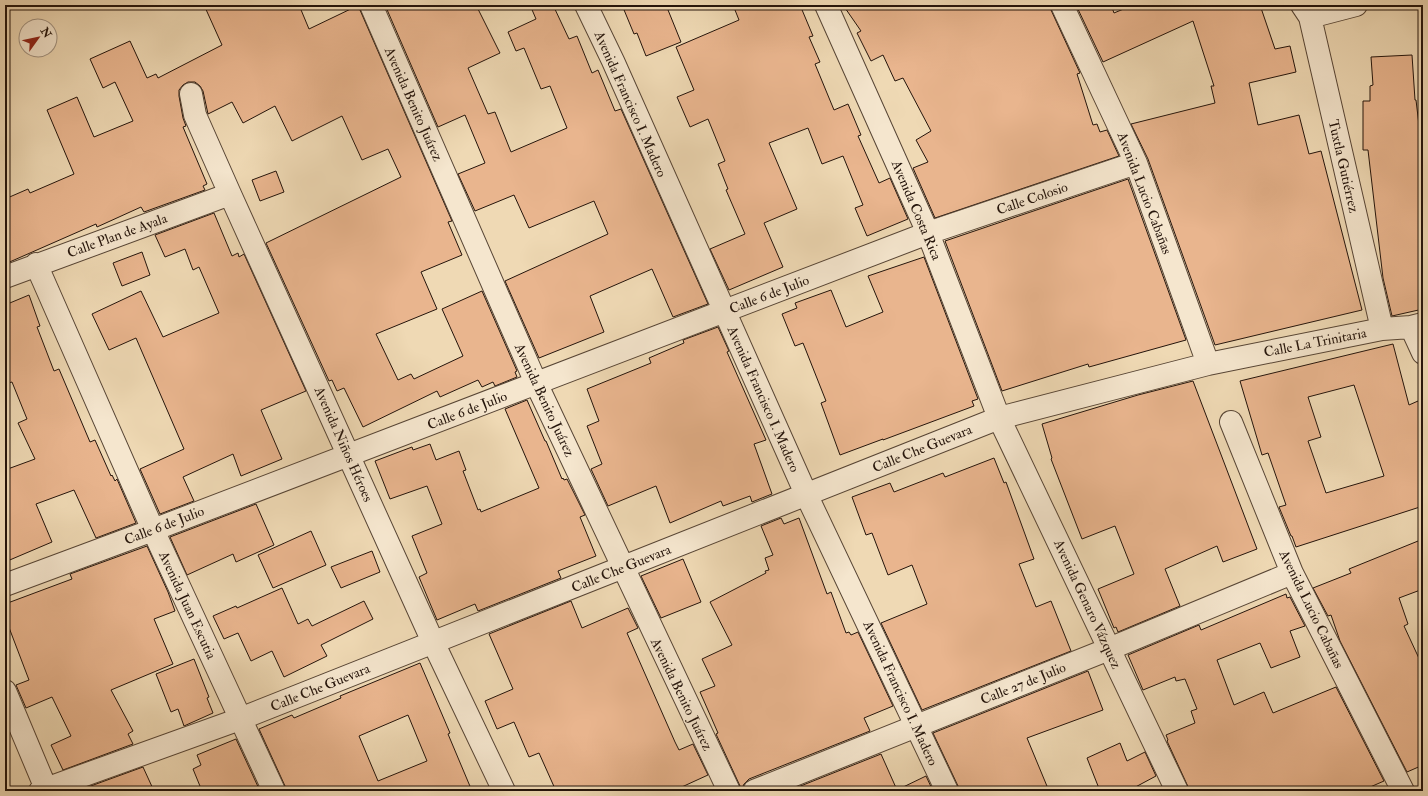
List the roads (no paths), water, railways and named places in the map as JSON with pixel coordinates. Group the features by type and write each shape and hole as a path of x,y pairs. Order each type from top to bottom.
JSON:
{"street":[{"name":"Avenida Benito Juárez","path":"370,5 536,383 729,791"},
{"name":"Avenida Francisco I. Madero","path":"586,5 613,61 806,494 947,791"},
{"name":"Avenida Costa Rica","path":"826,5 928,233 999,418"},
{"name":"Avenida Lucio Cabañas","path":"1062,5 1136,163 1208,364"},
{"path":"1306,11 1356,5"},
{"name":"Tuxtla Gutiérrez","path":"1306,11 1382,329"},
{"name":"Avenida Niños Héroes","path":"191,94 195,115 230,194 433,642 504,791"},
{"name":"Calle Colosio","path":"928,233 1136,163"},
{"name":"Calle Plan de Ayala","path":"5,277 36,264 230,194"},
{"name":"Calle 6 de Julio","path":"5,585 153,530 928,233"},
{"name":"Avenida Juan Escutia","path":"36,264 153,530 274,791"},
{"path":"1417,326 1423,353"},
{"name":"Calle La Trinitaria","path":"1208,364 1382,329 1417,326"},
{"name":"Calle Che Guevara","path":"44,790 240,719 999,418 1208,364"},
{"name":"Avenida Genaro Vázquez","path":"999,418 1177,791"},
{"name":"Avenida Lucio Cabañas","path":"1231,422 1292,573 1403,791"},
{"name":"Calle 27 de Julio","path":"754,791 1109,649 1292,573"},
{"path":"5,691 44,790"}]}
